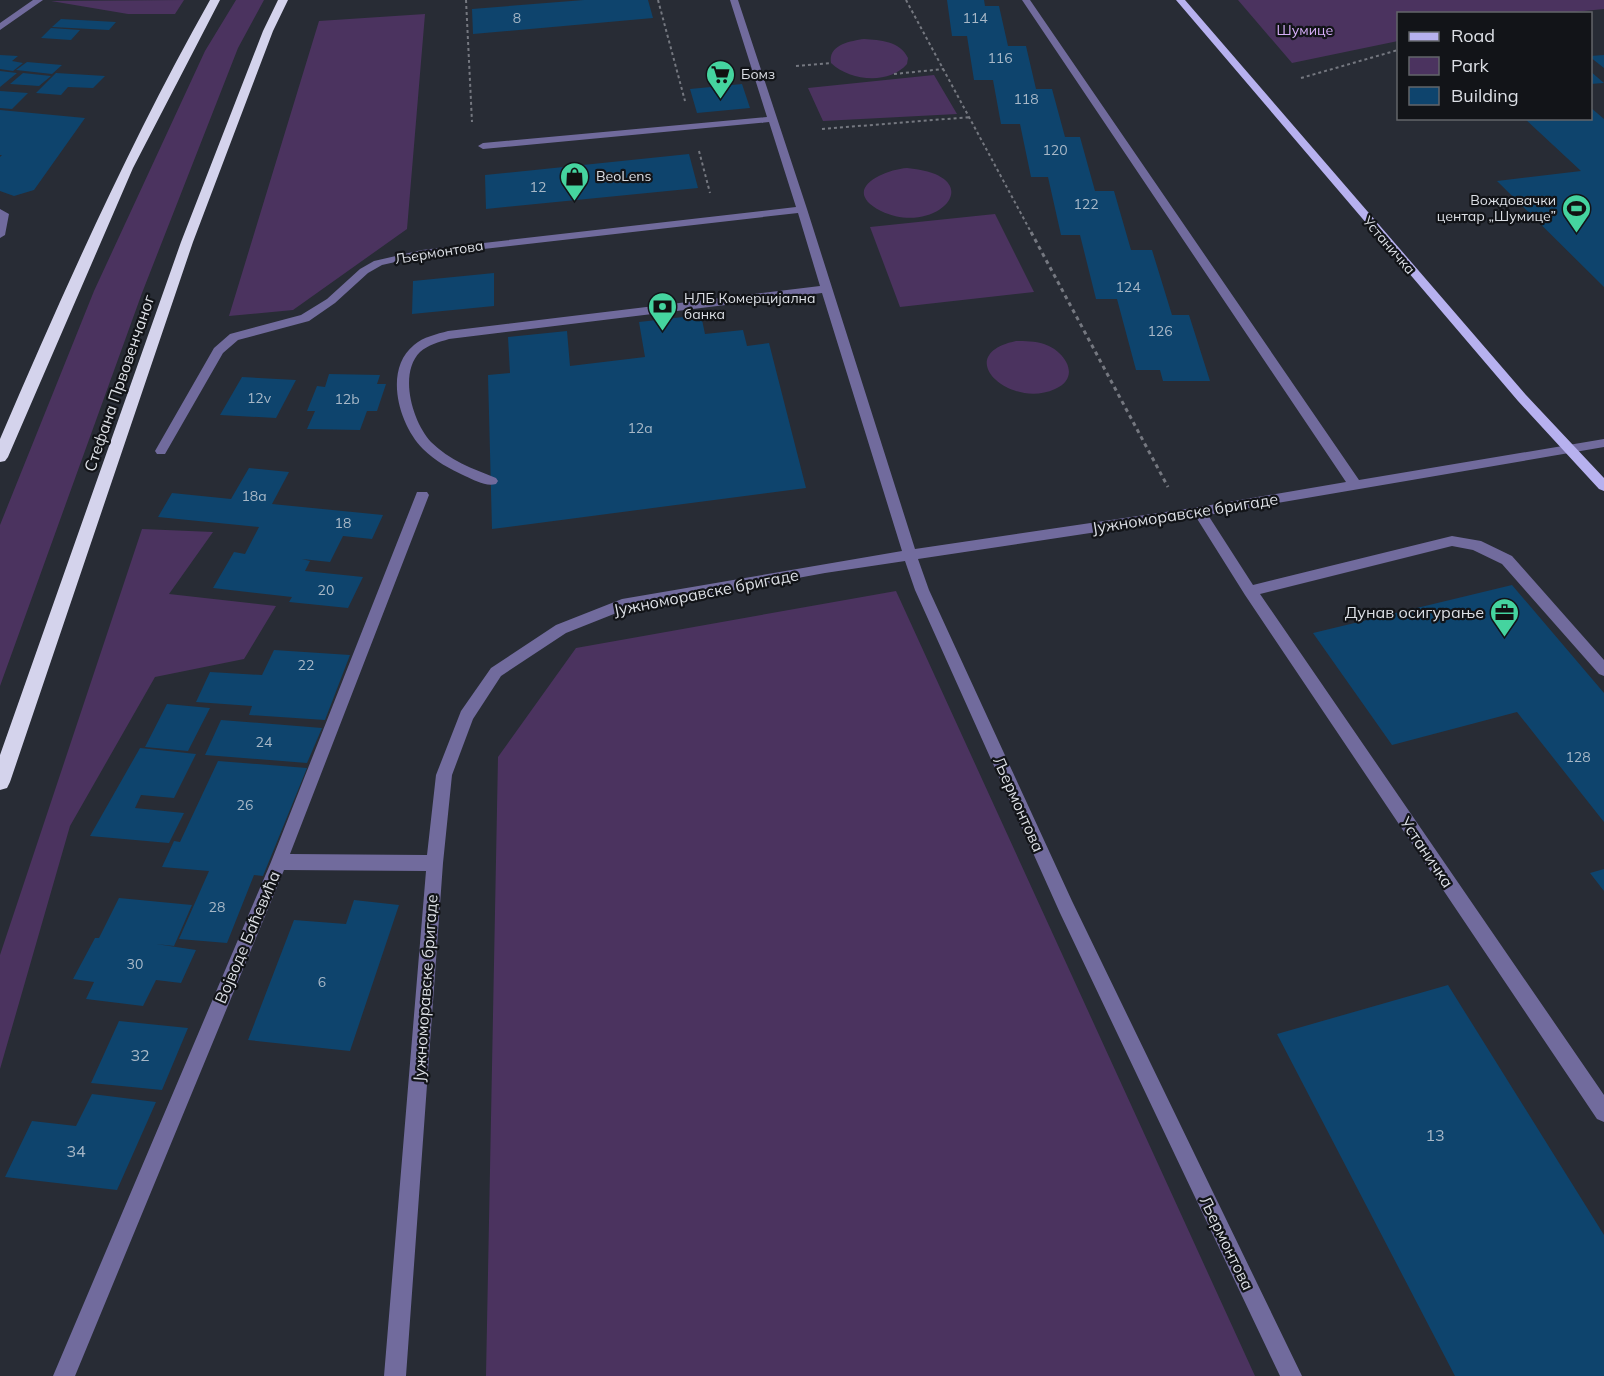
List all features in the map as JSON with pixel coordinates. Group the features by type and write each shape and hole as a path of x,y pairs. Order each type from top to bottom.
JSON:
{"highway":[{"path":"0,457 137,144 177,66 215,0"},
{"name":"Стефана Првовенчаног","path":"0,782 187,242 268,31 283,0"}],"main road":[{"name":"Устаничка","path":"1180,0 1350,200 1569,450 1604,486"}],"street":[{"path":"0,27 39,0"},
{"name":"Љермонтова","path":"734,0 922,590 1066,907 1291,1376"},
{"path":"1026,0 1355,485"},
{"path":"483,146 772,119"},
{"name":"Љермонтова","path":"161,451 218,351 234,337 305,318 331,301 364,272 378,263 422,253 802,209"},
{"path":"0,212 4,214 0,235"},
{"path":"491,481 464,471 448,461 413,429 405,413 403,392 408,359 416,348 448,335 826,289"},
{"name":"Јужноморавске бригаде","path":"395,1376 435,863 444,775 466,716 496,672 561,629 622,605 909,555 1191,513 1604,443"},
{"name":"Војводе Баћевића","path":"64,1376 279,862 422,495"},
{"name":"Устаничка","path":"1191,513 1250,591 1604,1112"},
{"path":"1250,591 1452,541 1476,546 1507,560 1604,670"},
{"path":"279,862 435,863"}],"path":[{"path":"466,0 472,136 483,146"},
{"path":"658,0 717,218"},
{"path":"906,0 1191,513"},
{"path":"1301,78 1397,50"},
{"path":"796,66 831,63"},
{"path":"894,74 945,69"},
{"path":"822,129 971,117"}],"green space":[{"path":"184,0 175,14 128,14 51,1"},
{"path":"236,0 264,0 238,48 142,293 0,686 0,525 94,291 205,51"},
{"name":"Шумице","path":"1238,0 1604,0 1604,9 1574,12 1397,12 1397,41 1292,63"},
{"path":"425,14 407,229 293,310 229,316 319,21"},
{"path":"864,39 895,45 908,58 907,64 890,75 869,78 848,74 831,63 831,57 836,48"},
{"path":"934,75 957,114 823,121 808,88"},
{"path":"907,168 933,173 947,182 951,192 947,203 937,211 921,217 902,217 881,211 869,203 864,196 869,182 887,173"},
{"path":"995,214 1034,292 900,307 870,227"},
{"path":"1016,341 1030,341 1052,347 1068,365 1068,378 1055,389 1038,394 1005,387 987,368 988,357 997,348"},
{"path":"142,529 213,532 169,594 276,606 244,659 155,677 70,826 0,1069 0,955"},
{"path":"896,591 1255,1376 486,1376 498,757 576,648"}],"building":[{"path":"584,0 648,0 653,18 473,34 472,9"},
{"path":"947,0 984,0 985,6 999,6 1008,46 1026,46 1036,89 1052,89 1065,137 1080,137 1095,191 1114,191 1131,250 1152,250 1172,315 1189,315 1210,381 1163,381 1160,370 1136,370 1117,299 1096,299 1080,235 1061,235 1048,177 1031,177 1020,124 1001,124 993,80 974,80 967,36 952,36"},
{"path":"61,19 116,22 109,30 52,27"},
{"path":"51,28 80,30 71,40 41,38"},
{"path":"0,55 18,56 12,61 23,63 13,71 0,69"},
{"path":"1604,55 1604,68 1592,59 1592,56"},
{"path":"27,62 62,65 52,74 16,70"},
{"path":"0,71 17,73 0,87"},
{"path":"23,73 51,76 39,86 10,84"},
{"path":"56,73 105,76 93,88 68,87 61,95 36,93"},
{"path":"1592,73 1604,83 1592,84"},
{"name":"Бомз","path":"742,84 750,108 697,113 690,89"},
{"path":"0,91 28,93 12,109 0,108"},
{"name":"Вождовачки центар „Шумице”","path":"1592,109 1604,119 1604,287 1497,181 1581,171 1526,120 1592,120"},
{"path":"0,110 85,118 34,190 14,196 0,191 0,157 2,155 0,155"},
{"path":"689,154 698,188 486,209 485,175"},
{"path":"494,273 494,306 412,314 413,281"},
{"path":"701,315 705,334 743,330 747,346 769,343 806,488 492,529 488,375 510,373 508,337 567,331 570,366 645,357 639,322"},
{"path":"329,374 380,375 377,384 386,384 377,411 367,411 360,430 307,429 315,411 307,411 317,386 325,387"},
{"path":"242,377 296,380 276,418 220,415"},
{"path":"249,468 289,472 272,504 383,515 372,539 343,536 330,562 302,559 310,561 305,571 363,577 348,608 289,602 292,597 213,588 234,552 245,554 259,527 158,517 172,493 231,499"},
{"path":"1512,585 1604,693 1604,822 1517,712 1392,745 1313,633"},
{"path":"274,650 350,655 325,720 249,715 252,706 196,702 210,672 262,675"},
{"path":"167,704 210,708 188,751 145,747"},
{"path":"221,720 322,728 307,763 205,755"},
{"path":"140,748 196,754 174,798 141,795 135,808 184,813 169,843 90,836"},
{"path":"218,761 307,768 263,876 254,875 227,943 179,939 209,871 162,867 174,841 180,842"},
{"path":"1604,869 1604,891 1590,873"},
{"path":"119,898 192,905 174,946 156,944 196,950 181,983 156,980 143,1006 86,999 94,982 73,979 95,938 99,938"},
{"path":"354,900 399,905 350,1051 248,1040 294,920 346,924"},
{"path":"1448,985 1604,1235 1604,1376 1455,1376 1277,1034"},
{"path":"119,1021 188,1028 162,1090 91,1083"},
{"path":"92,1094 156,1102 117,1190 5,1177 32,1121 76,1126"}],"place":[{"name":"Бомз","path":"720,100"},
{"name":"BeoLens","path":"575,202"},
{"name":"Вождовачки центар „Шумице”","path":"1577,234"},
{"name":"НЛБ Комерцијална банка","path":"663,332"},
{"name":"Дунав осигурање","path":"1505,638"}]}
